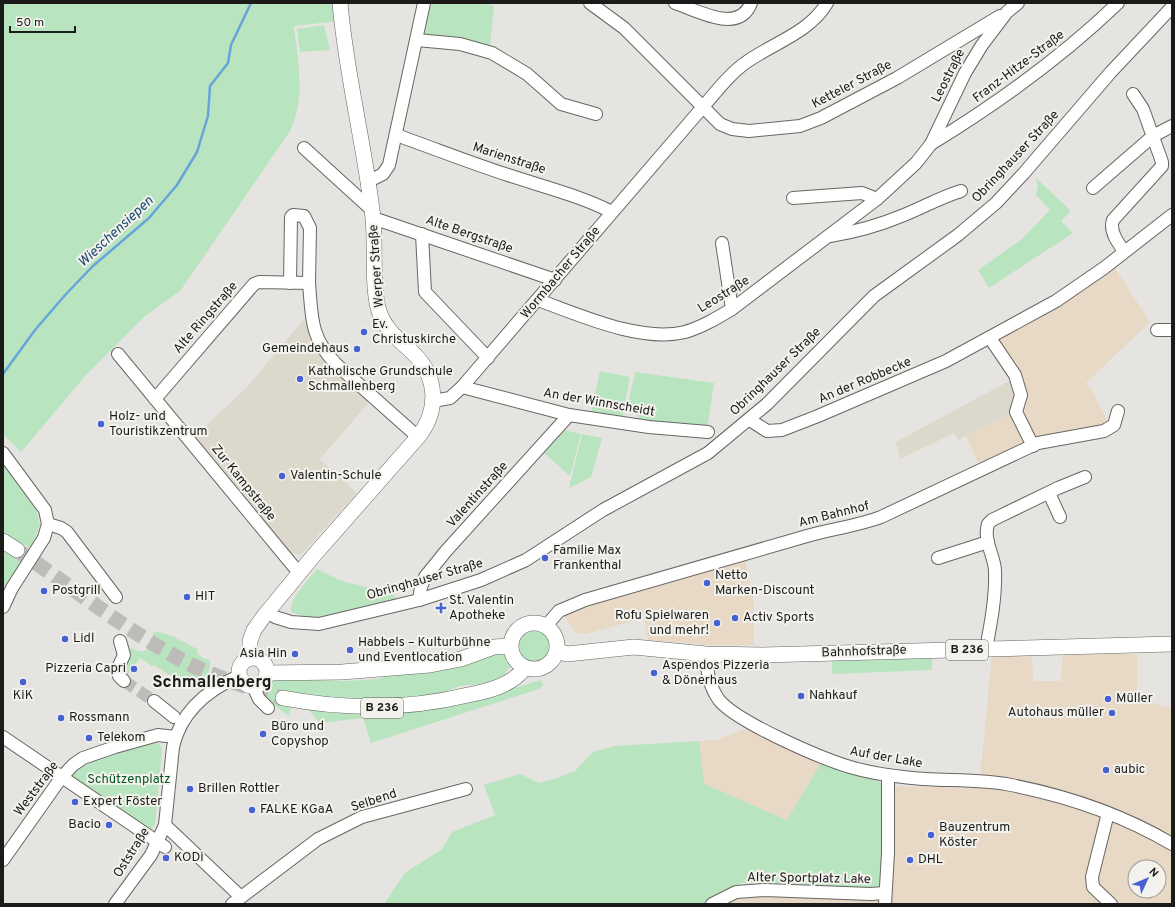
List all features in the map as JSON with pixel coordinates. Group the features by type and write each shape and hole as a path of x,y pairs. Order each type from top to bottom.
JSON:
{"main road":[{"name":"Werper Straße","path":"340,3 343,38 372,214 377,295 381,315 390,330 421,362 430,381 433,401"},
{"path":"250,658 250,644 254,630 315,554 418,437 429,422 433,401"},
{"path":"3,541 17,550"},
{"path":"537,623 546,626 555,637 557,651 554,658 545,667 538,669 524,668 514,659 510,646 514,634 524,625 537,623"},
{"name":"Bahnhofstraße","path":"557,651 567,654 634,647 706,654 762,655 1172,644"},
{"path":"267,673 342,672 430,665 461,659 494,647 510,646"},
{"path":"250,658 262,661 267,673 261,684 253,686 244,684 239,676 239,666 242,662 250,658"},
{"name":"B 236","path":"283,698 354,708 417,705 444,701 498,687 516,677 524,668"}],"street":[{"path":"367,182 383,174 387,170 396,135 424,3"},
{"name":"Ketteler Straße","path":"590,3 618,23 693,96 702,108 720,124 732,129 749,131 800,126 843,108 863,95 897,78 1007,12"},
{"path":"676,3 728,20 741,17 751,3"},
{"name":"Wormbacher Straße","path":"433,401 450,398 462,387 737,69 799,32 817,16 827,3"},
{"name":"Leostraße","path":"538,300 617,327 648,334 686,332 710,322 732,309 877,199 901,178 931,144 965,73 982,45 1007,12 1018,3"},
{"name":"Franz-Hitze-Straße","path":"931,144 972,120 1025,83 1118,3"},
{"name":"Obringhauser Straße","path":"267,612 275,617 291,622 313,624 419,600 481,580 526,560 603,510 708,453 750,420 874,296 958,235 996,203 1024,174 1110,73 1172,6"},
{"path":"417,40 460,44 492,53 527,74 561,104 596,114"},
{"path":"1124,251 1114,234 1112,224 1116,216 1162,166 1162,162 1144,109 1133,94"},
{"path":"1093,188 1153,136 1172,126"},
{"name":"Marienstraße","path":"396,135 509,175 549,186 612,212"},
{"name":"Werper Straße","path":"304,148 372,214"},
{"path":"829,236 857,232 905,214 944,196 961,191"},
{"path":"793,198 862,193 877,199"},
{"name":"Alte Bergstraße","path":"372,214 422,234 555,280"},
{"path":"290,283 291,217 293,215 304,216 310,226 309,283 313,327 326,353 336,364 418,437"},
{"name":"An der Robbecke","path":"750,420 767,431 782,430 946,362 1056,301 1104,268 1172,215"},
{"path":"422,234 425,292 488,358"},
{"path":"722,243 732,309"},
{"name":"Alte Ringstraße","path":"155,399 254,284 259,282 309,283"},
{"path":"1157,330 1172,330"},
{"path":"990,338 1015,375 1021,395 1016,412 1032,446"},
{"name":"Zur Kampstraße","path":"118,354 299,573"},
{"name":"An der Winnscheidt","path":"462,387 569,415 649,427 708,432"},
{"name":"Am Bahnhof","path":"546,626 559,611 585,600 807,536 874,520 1032,446 1104,431 1114,425 1118,411"},
{"name":"Valentinstraße","path":"419,600 421,587 425,577 446,551 569,415"},
{"path":"3,453 45,510 48,524 44,538 12,588 3,607"},
{"path":"986,649 993,607 995,568 988,542 987,529 992,520 1058,488 1085,477"},
{"path":"1049,493 1060,517"},
{"path":"48,524 65,530 116,597"},
{"path":"938,558 988,542"},
{"path":"120,641 124,655 117,672 124,681"},
{"name":"Auf der Lake","path":"706,654 708,675 712,688 720,700 738,716 834,762 851,768 888,775 922,779 970,780 1010,784 1083,804 1108,813 1142,827 1172,844"},
{"name":"Oststraße","path":"115,904 151,855 161,845 166,825 171,758 175,737 185,716 193,706 215,688 239,676"},
{"path":"253,686 259,699 268,708"},
{"path":"154,701 174,717"},
{"name":"Weststraße","path":"3,860 61,778 73,765 83,758 101,750 158,735 175,737"},
{"path":"3,737 61,778 148,834 161,845"},
{"path":"885,899 888,853 888,775"},
{"name":"Selbend","path":"166,825 236,900 314,841 362,817 466,789"},
{"path":"1108,813 1092,877 1093,887 1111,904"},
{"name":"Alter Sportplatz Lake","path":"712,904 736,892 765,890 871,894 885,899"}],"shaded area":[{"path":"1115,268 1150,322 1086,383 1092,390 1109,425 980,467 966,436 1026,407 1022,383 996,340 1064,304"},
{"name":"Valentin-Schule","path":"306,317 370,401 320,459 357,493 300,555 287,551 194,437 246,388"},
{"path":"1009,381 1017,399 1011,406 1011,414 958,440 954,433 900,459 896,442"},
{"path":"745,558 754,603 754,645 712,645 648,640 644,618 585,634 575,633 562,613"},
{"path":"1063,654 1137,654 1137,700 1172,708 1172,904 722,904 735,898 771,894 888,898 894,786 979,788 992,655 1032,655 1033,681 1061,681"},
{"path":"746,729 821,763 787,820 703,784 699,741 716,740"}],"green space":[{"path":"3,3 349,3 349,20 294,26 300,79 298,106 290,131 181,290 144,317 87,374 21,452 3,434"},
{"path":"430,3 483,3 494,6 490,46 455,38 424,36"},
{"path":"324,25 330,50 300,52 297,29"},
{"path":"1036,178 1071,211 1061,221 1073,233 989,288 978,270 1022,239 1050,210 1036,195 1038,186"},
{"path":"600,371 630,377 622,419 591,412"},
{"path":"635,372 714,383 707,429 636,422 639,409 628,405"},
{"path":"565,430 581,434 570,476 544,453"},
{"path":"582,434 602,438 591,477 569,488"},
{"path":"3,462 36,510 40,524 32,549 3,533"},
{"path":"3,546 25,562 3,600"},
{"path":"317,569 341,581 390,593 398,599 317,618 306,617 291,612 291,607 296,596"},
{"path":"534,630 546,635 551,647 546,659 534,664 522,659 517,647 522,635"},
{"path":"160,632 182,641 197,649 197,653 203,658 210,660 210,668 204,679 194,687 184,677 174,681 171,676 140,658 126,677 122,671 127,648 146,651 153,644 153,633"},
{"path":"496,654 508,658 511,666 504,675 496,681 459,686 435,696 359,702 283,691 280,705 291,708 289,716 271,703 264,689 272,681 285,679 348,681 423,673"},
{"path":"932,658 932,670 832,674 832,661"},
{"path":"541,680 543,685 539,689 371,743 363,718 320,723 311,713 310,709 423,710 456,706"},
{"path":"699,741 704,784 787,820 821,763 884,783 882,883 877,888 741,883 704,904 384,904 405,873 442,849 452,832 495,815 484,785 520,774 539,783 557,778 575,771 593,752 615,746"},
{"name":"Schützenplatz","path":"154,742 159,744 162,749 155,825 149,831 70,777 79,769 99,758"}],"waterway":[{"name":"Wieschensiepen","path":"3,374 35,330 66,294 93,266 149,218 177,185 197,152 208,116 210,86 228,63 231,45 251,3"}],"tunnel":[{"path":"17,550 106,613 176,657 220,677 283,698"},
{"path":"124,681 154,701"}],"place":[{"name":"Ev. Christuskirche","path":"364,332"},
{"name":"Gemeindehaus","path":"357,349"},
{"name":"Katholische Grundschule Schmallenberg","path":"300,379"},
{"name":"Holz- und Touristikzentrum","path":"101,424"},
{"name":"Valentin-Schule","path":"282,476"},
{"name":"Familie Max Frankenthal","path":"545,558"},
{"name":"Netto Marken-Discount","path":"707,583"},
{"name":"Postgrill","path":"44,591"},
{"name":"HIT","path":"187,597"},
{"name":"St. Valentin Apotheke","path":"441,608"},
{"name":"Activ Sports","path":"735,618"},
{"name":"Rofu Spielwaren und mehr!","path":"717,623"},
{"name":"Lidl","path":"65,639"},
{"name":"Habbels – Kulturbühne und Eventlocation","path":"350,650"},
{"name":"Asia Hin","path":"295,654"},
{"name":"Pizzeria Capri","path":"134,669"},
{"name":"Aspendos Pizzeria & Dönerhaus","path":"654,673"},
{"name":"KiK","path":"23,682"},
{"name":"Nahkauf","path":"801,696"},
{"name":"Müller","path":"1108,699"},
{"name":"Autohaus müller","path":"1112,713"},
{"name":"Rossmann","path":"61,718"},
{"name":"Büro und Copyshop","path":"263,734"},
{"name":"Telekom","path":"89,738"},
{"name":"aubic","path":"1106,770"},
{"name":"Brillen Rottler","path":"190,789"},
{"name":"Expert Föster","path":"75,802"},
{"name":"FALKE KGaA","path":"252,810"},
{"name":"Bacio","path":"109,825"},
{"name":"Bauzentrum Köster","path":"931,835"},
{"name":"KODi","path":"166,858"},
{"name":"DHL","path":"910,860"}],"district":[{"name":"Schmallenberg","path":"212,683"}]}
